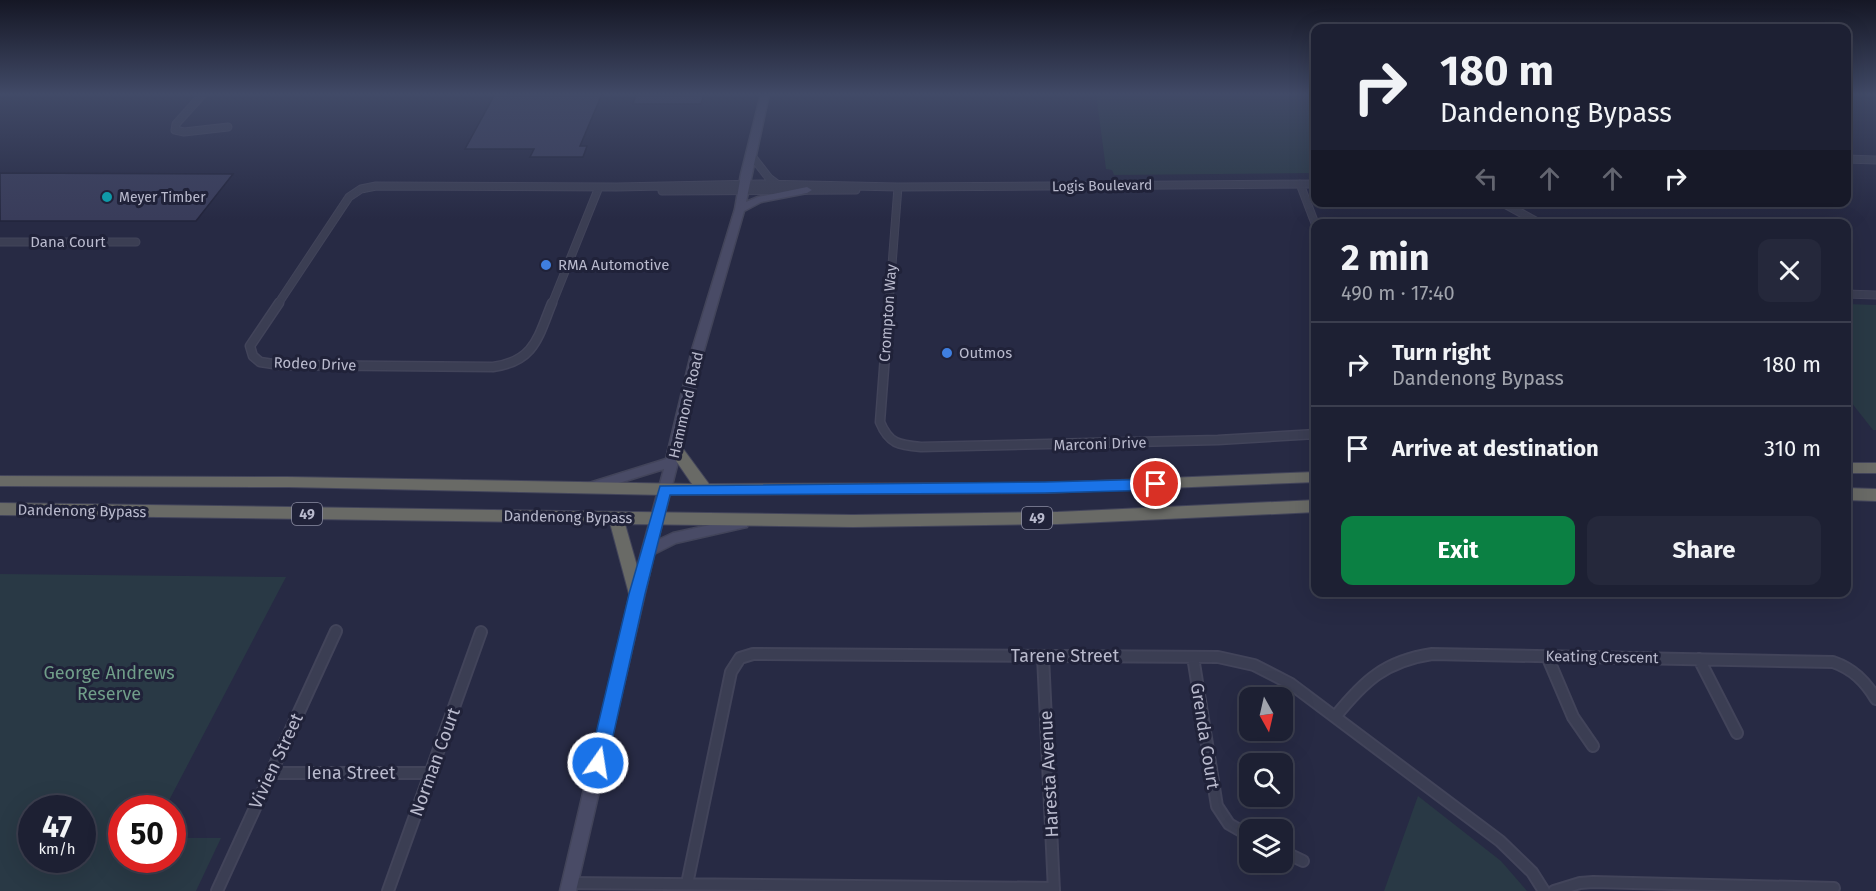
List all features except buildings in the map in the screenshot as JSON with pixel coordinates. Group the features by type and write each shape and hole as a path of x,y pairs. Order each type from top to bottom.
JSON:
{"highway":[{"path":"674,455 685,459 696,481 705,489"},
{"path":"1851,468 1876,468"},
{"name":"Dandenong Bypass","path":"0,481 288,482 665,490 1045,488 1311,477"},
{"path":"1851,494 1876,495"},
{"name":"Dandenong Bypass","path":"0,509 759,520 1058,518 1311,506"},
{"path":"615,518 622,534 637,594"}],"main road":[{"name":"Hammond Road","path":"569,887 637,594 674,455 698,350 740,209 755,136"},
{"path":"740,209 758,200 807,190"},
{"path":"586,489 674,455"},
{"path":"649,550 673,538 759,520"}],"street":[{"path":"751,154 759,162 769,179 777,184"},
{"path":"1851,159 1876,160"},
{"name":"Logis Boulevard","path":"744,188 777,184 898,188 1311,184"},
{"path":"1300,184 1313,219"},
{"name":"Rodeo Drive","path":"599,187 534,348 522,360 493,367 280,364 258,362 251,355 250,346 349,198 357,191 386,185 616,187 678,192 744,188"},
{"name":"Logis Boulevard","path":"744,188 842,191 888,187"},
{"name":"Crompton Way","path":"886,436 880,422 898,188"},
{"path":"1510,207 1532,219"},
{"name":"Dana Court","path":"0,242 136,242"},
{"path":"1851,294 1876,295"},
{"name":"Marconi Drive","path":"886,436 901,445 952,447 1218,440 1311,434"},
{"name":"Vivien Street","path":"217,891 336,631"},
{"name":"Norman Court","path":"388,891 481,632"},
{"name":"Tarene Street","path":"687,884 729,679 732,667 740,658 753,654 1218,657 1254,665 1292,684 1500,841 1532,872 1544,891"},
{"name":"Keating Crescent","path":"1335,717 1364,681 1388,665 1432,654 1833,662 1846,666 1861,676 1876,699"},
{"name":"Haresta Avenue","path":"1043,656 1054,890"},
{"path":"1547,656 1573,717 1593,746"},
{"name":"Grenda Court","path":"1193,657 1217,806 1229,824 1239,830"},
{"path":"1699,659 1737,733"},
{"name":"Iena Street","path":"270,773 431,773"},
{"path":"1293,856 1303,861"},
{"path":"1554,891 1593,882 1833,888"},
{"path":"569,887 687,884 1054,890"}],"green space":[{"path":"1102,136 1311,136 1311,173 1114,175 1112,170 1106,169"},
{"path":"1851,304 1876,305 1876,430 1873,430 1851,402"},
{"name":"George Andrews Reserve","path":"0,574 286,577 172,795 108,795 108,873 186,873 186,838 221,838 196,891 0,891"},
{"path":"1418,796 1501,861 1527,891 1384,891"}],"place":[{"name":"Meyer Timber","path":"107,197"},
{"name":"RMA Automotive","path":"546,265"},
{"name":"Outmos","path":"947,353"}],"route":[{"path":"598,763 637,594 665,490 1045,488 1156,484"}]}
